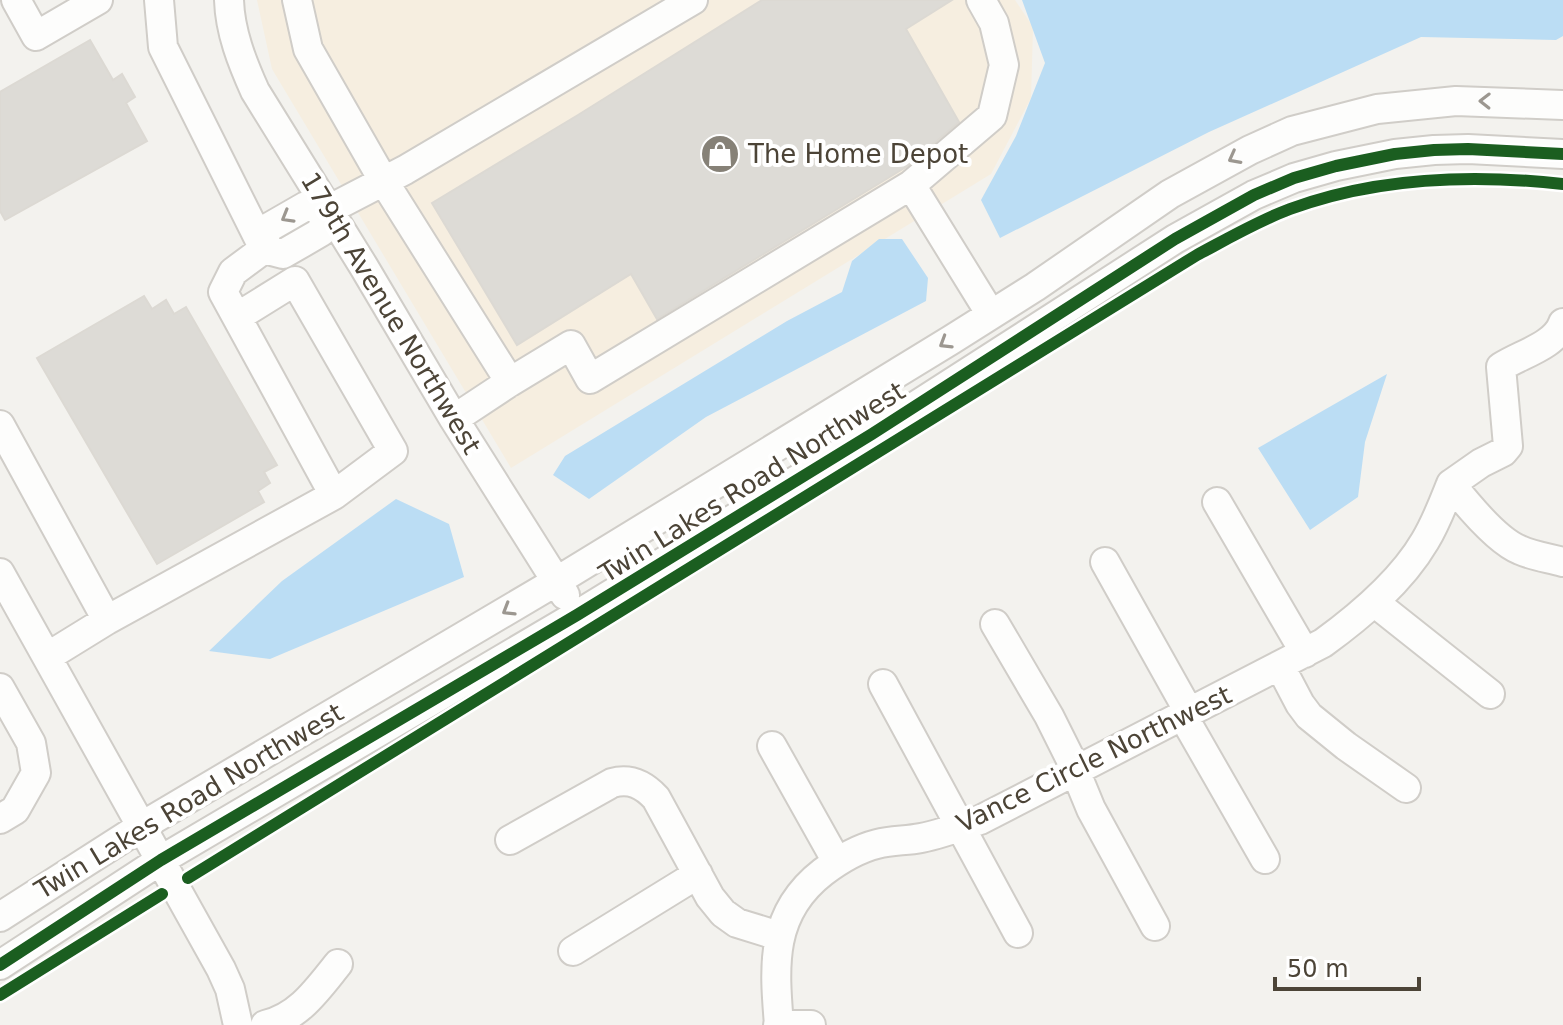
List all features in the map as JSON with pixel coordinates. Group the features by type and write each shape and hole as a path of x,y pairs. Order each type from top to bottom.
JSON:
{"street":[{"path":"16,0 36,36 98,0"},
{"path":"159,0 163,47 264,249 283,254 321,232 328,210 424,159 693,0"},
{"name":"179th Avenue Northwest","path":"229,0 234,34 255,91 577,615"},
{"path":"297,0 308,49 383,180 510,382"},
{"path":"454,419 571,345 590,379 911,185 992,116 1004,65 994,23 981,0"},
{"name":"Twin Lakes Road Northwest","path":"0,917 142,826 557,581 937,348 1035,287 1170,194 1250,150 1292,131 1377,109 1421,103 1479,101 1563,105"},
{"name":"Twin Lakes Road Northwest","path":"0,965 161,860 577,615 872,434 1175,239 1254,195 1294,178 1395,154 1468,149 1563,154"},
{"path":"911,185 990,313"},
{"path":"264,249 233,272 223,292 334,495"},
{"path":"47,657 107,620 334,495 393,451 295,281 237,317"},
{"path":"1563,323 1560,333 1501,367 1508,446 1451,484 1473,512 1512,546 1563,562"},
{"path":"0,425 107,620"},
{"name":"Vance Circle Northwest","path":"778,1025 775,960 779,936 789,910 818,876 837,862 876,844 917,839 980,820 1323,643 1374,602 1414,559 1438,516 1451,484"},
{"path":"1217,502 1292,659 1300,704 1309,716 1346,746 1406,788"},
{"path":"1105,562 1265,859"},
{"path":"0,573 221,969 230,989 238,1025"},
{"path":"1374,602 1490,694"},
{"path":"995,624 1049,716 1091,809 1155,926"},
{"path":"883,684 1018,933"},
{"path":"0,688 31,743 36,773 15,810 0,819"},
{"path":"772,746 837,862"},
{"path":"510,840 612,783 627,780 643,786 656,798 710,897 723,913 731,920 779,936"},
{"path":"573,951 698,874"},
{"path":"265,1025 296,1011 338,964"},
{"path":"778,1025 811,1025"}],"shaded area":[{"path":"257,0 1015,0 1033,27 1031,98 991,174 511,468 272,69"}],"water":[{"path":"1022,0 1563,0 1563,36 1556,40 1421,37 1209,132 1000,238 981,200 1016,136 1045,63"},
{"path":"879,239 902,239 928,278 926,301 706,417 589,499 553,475 565,456 787,321 842,292 852,261"},
{"path":"1387,374 1365,442 1358,497 1310,530 1258,448"},
{"path":"396,499 449,524 464,577 270,659 209,651 282,581"}],"building":[{"name":"The Home Depot","path":"762,0 952,0 906,29 959,122 906,167 657,319 631,274 517,345 432,203"},
{"path":"90,40 113,80 122,74 135,97 126,103 147,141 5,220 0,211 0,92"},
{"path":"144,296 152,309 166,300 174,314 186,307 277,465 264,472 270,483 258,491 264,502 157,564 37,358"}],"cycle path":[{"path":"0,965 161,860 577,615 872,434 1175,239 1254,195 1294,178 1395,154 1468,149 1563,154"},
{"path":"188,878 1197,255 1243,230 1323,198 1391,184 1460,179 1563,184"},
{"path":"0,995 162,894"}],"place":[{"name":"The Home Depot","path":"720,154"}]}
